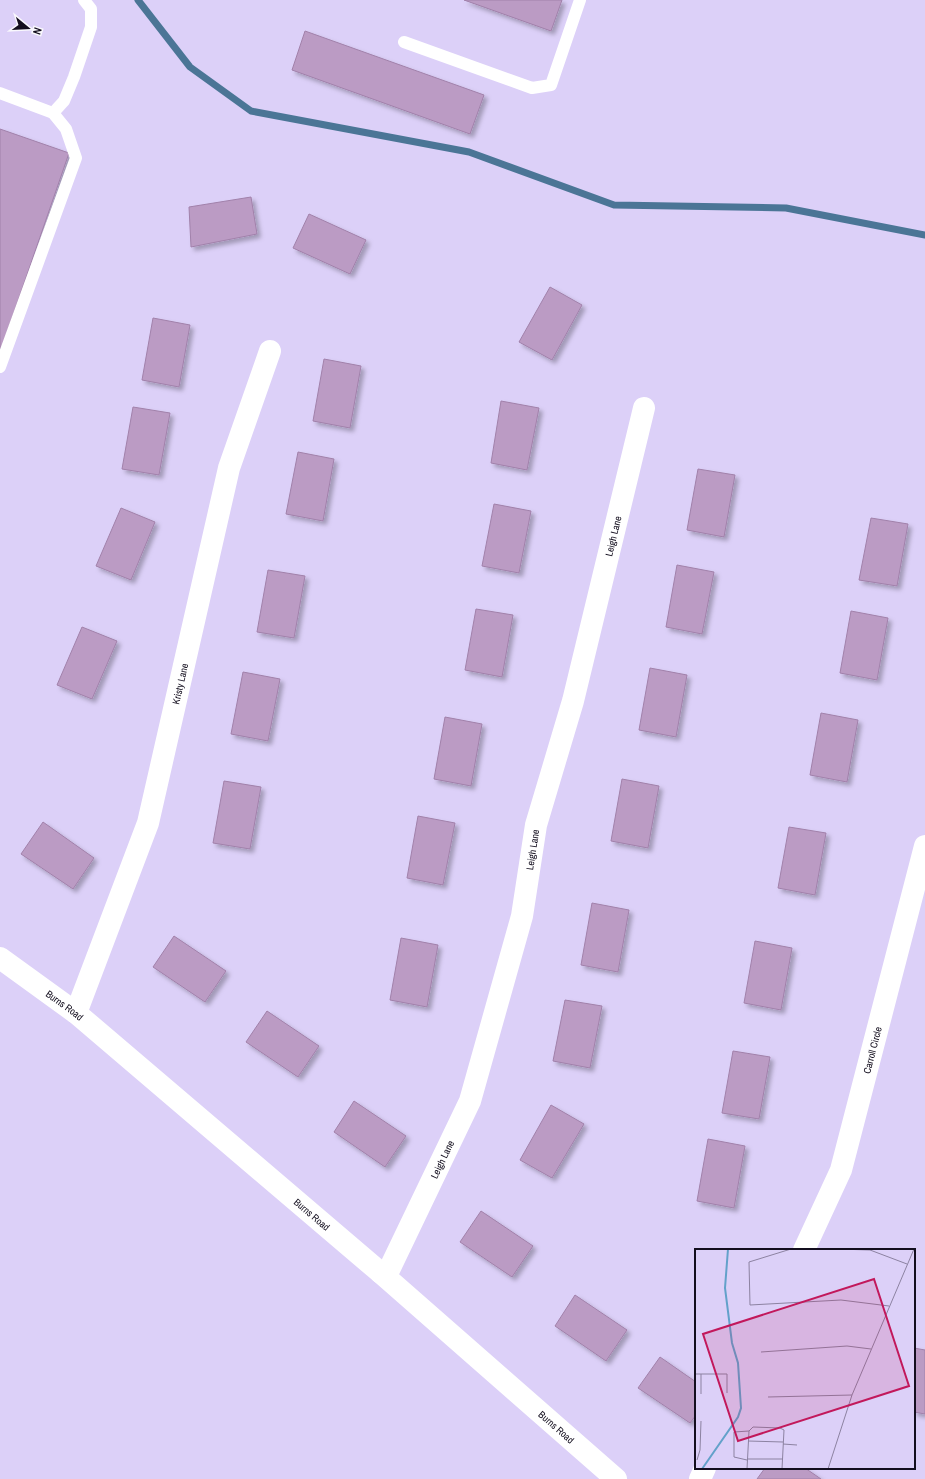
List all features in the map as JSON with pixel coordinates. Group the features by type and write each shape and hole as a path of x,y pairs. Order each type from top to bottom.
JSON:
{"street":[{"name":"Kristy Lane","path":"76,1013 148,823 229,468 270,350"},
{"name":"Leigh Lane","path":"381,1274 388,1272 470,1101 522,916 536,825 573,700 644,408"},
{"name":"Carroll Circle","path":"804,1249 841,1170 925,846"},
{"name":"Burns Road","path":"0,958 76,1013 381,1274 616,1479"},
{"path":"700,1479 705,1469"}],"lane":[{"path":"53,113 64,101 91,27 91,9 84,0"},
{"path":"404,42 532,88 551,85 580,0"},
{"path":"0,93 53,113 66,129 76,158 0,367"}],"building":[{"path":"464,0 562,0 551,31"},
{"path":"305,31 484,95 470,134 292,70"},
{"path":"0,129 69,153 0,353"},
{"path":"251,197 257,234 191,247 189,207"},
{"path":"309,214 366,240 350,274 293,248"},
{"path":"550,287 582,305 552,360 519,342"},
{"path":"153,318 190,325 179,387 142,380"},
{"path":"324,359 361,366 350,428 313,421"},
{"path":"501,401 539,408 527,470 491,463"},
{"path":"133,407 170,413 159,475 122,469"},
{"path":"298,452 334,459 323,521 286,514"},
{"path":"698,469 735,475 724,537 687,530"},
{"path":"494,504 531,511 519,573 482,566"},
{"path":"121,508 155,522 131,580 96,566"},
{"path":"871,518 908,524 897,586 859,580"},
{"path":"677,565 714,572 702,634 666,627"},
{"path":"268,570 305,576 294,638 257,632"},
{"path":"476,609 513,615 502,677 465,670"},
{"path":"851,611 888,618 877,680 840,673"},
{"path":"82,627 117,641 92,699 57,685"},
{"path":"650,668 687,675 676,737 639,730"},
{"path":"243,672 280,679 268,741 231,734"},
{"path":"821,713 858,720 847,782 810,775"},
{"path":"445,717 482,724 471,786 434,779"},
{"path":"622,779 659,786 648,848 611,841"},
{"path":"224,781 261,787 250,849 213,843"},
{"path":"418,816 455,823 443,885 407,878"},
{"path":"43,822 94,858 73,889 21,854"},
{"path":"789,827 826,833 815,895 778,888"},
{"path":"592,903 629,910 618,972 581,965"},
{"path":"174,936 226,971 205,1002 153,967"},
{"path":"401,938 438,945 427,1007 390,1000"},
{"path":"755,941 792,948 781,1010 744,1003"},
{"path":"565,1000 602,1006 590,1068 553,1061"},
{"path":"267,1011 319,1046 298,1077 246,1042"},
{"path":"733,1051 770,1057 759,1119 722,1113"},
{"path":"354,1101 406,1136 385,1167 334,1132"},
{"path":"551,1105 584,1124 552,1178 520,1160"},
{"path":"708,1139 745,1146 734,1208 697,1201"},
{"path":"481,1211 533,1246 512,1277 460,1242"},
{"path":"575,1295 627,1330 606,1361 555,1326"},
{"path":"915,1348 925,1350 925,1414 915,1412"},
{"path":"660,1357 695,1381 695,1416 690,1423 638,1388"},
{"path":"764,1469 806,1469 821,1479 757,1479"}],"waterway":[{"path":"138,0 190,67 251,111 469,152 614,205 786,208 925,235"}]}
